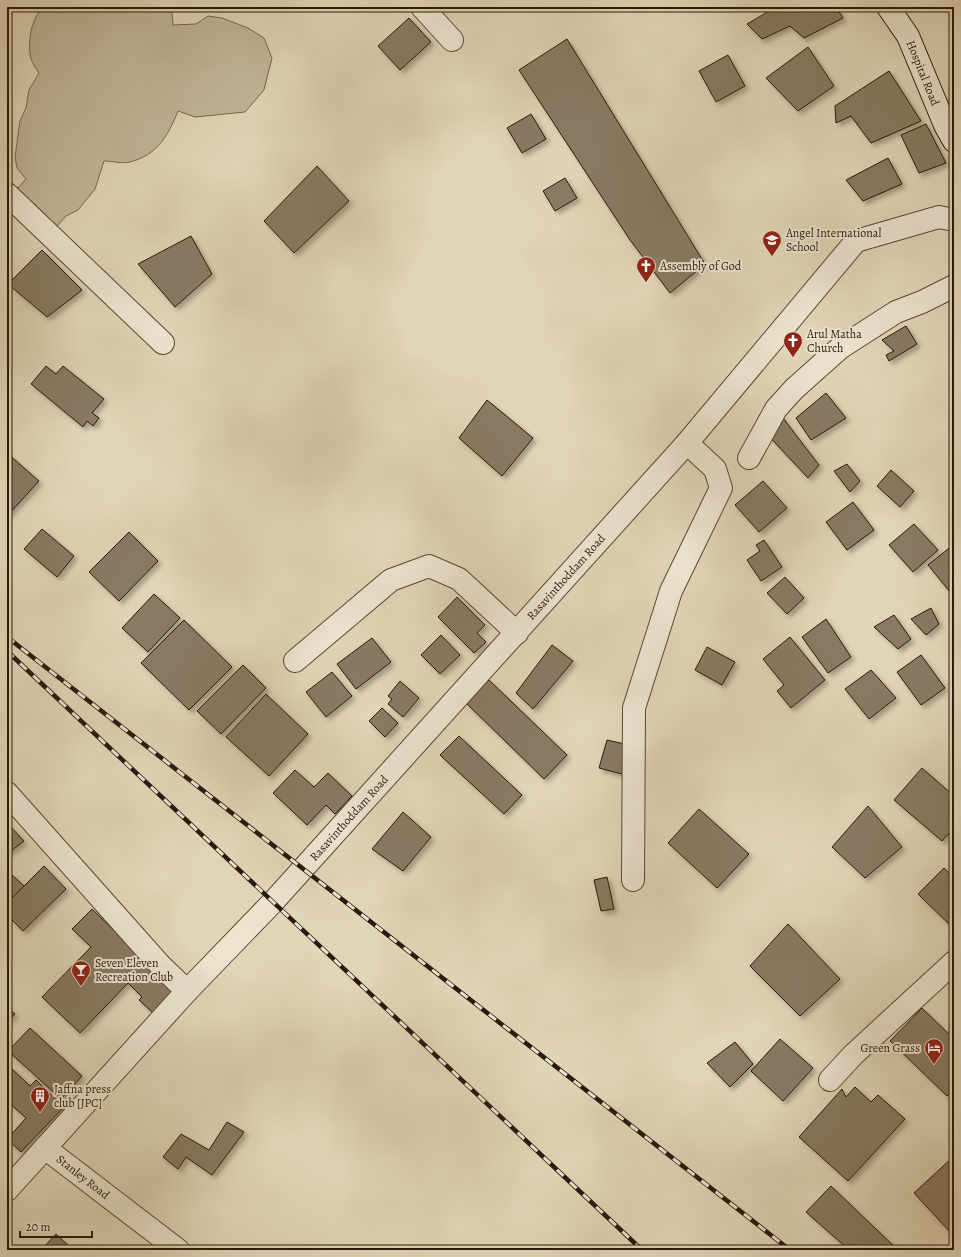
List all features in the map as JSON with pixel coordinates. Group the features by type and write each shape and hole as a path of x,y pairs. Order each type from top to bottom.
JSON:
{"street":[{"path":"422,7 452,40"},
{"name":"Hospital Road","path":"888,7 908,36 945,125 954,141"},
{"path":"7,194 163,343"},
{"name":"Rasavinthoddam Road","path":"7,1190 187,992 272,903 687,443 856,241 940,217 954,220"},
{"path":"749,458 776,409 794,389 840,348 896,312 922,302 954,286"},
{"path":"633,880 634,708 671,591 721,488 715,469 687,443"},
{"path":"294,661 391,580 429,566 459,579 517,633"},
{"path":"7,793 161,966 187,992"},
{"path":"830,1080 853,1055 954,962"},
{"name":"Stanley Road","path":"45,1148 178,1250"}],"shaded area":[{"path":"43,7 169,7 172,12 173,25 196,24 208,16 222,18 248,28 264,38 272,58 264,90 245,112 195,117 178,111 166,136 147,155 127,163 104,161 95,189 78,210 66,216 48,236 10,197 26,179 17,168 15,157 20,121 26,108 29,90 39,73 31,59 30,39 33,25"}],"building":[{"path":"776,7 836,7 843,18 804,38 790,26 762,39 747,24"},
{"path":"409,18 431,42 400,70 378,46"},
{"path":"567,39 705,264 670,293 630,240 519,70"},
{"path":"808,47 834,86 798,111 766,78"},
{"path":"728,55 745,86 716,102 699,71"},
{"path":"889,71 921,121 871,143 851,116 836,123 835,106"},
{"path":"531,114 546,139 522,153 507,128"},
{"path":"926,124 946,163 919,173 901,135"},
{"path":"888,158 902,184 863,201 846,180"},
{"path":"317,166 349,201 294,253 264,221"},
{"path":"565,178 577,198 555,211 543,191"},
{"path":"191,236 212,274 175,307 138,264"},
{"path":"42,250 82,290 47,317 8,284"},
{"path":"906,326 917,344 889,361 886,355 894,351 882,340"},
{"path":"46,366 56,374 63,366 104,399 92,413 99,418 93,426 87,421 83,427 31,384"},
{"path":"826,393 846,418 811,440 796,418"},
{"path":"487,400 533,438 502,476 459,438"},
{"path":"776,409 819,465 808,478 763,430"},
{"path":"7,453 39,481 8,515 7,514"},
{"path":"847,464 860,481 850,492 834,471"},
{"path":"891,470 914,491 900,507 877,486"},
{"path":"763,481 787,508 759,532 735,505"},
{"path":"853,502 874,530 847,550 826,522"},
{"path":"914,524 938,550 913,572 889,545"},
{"path":"42,529 74,556 57,577 24,549"},
{"path":"129,532 158,561 119,601 89,572"},
{"path":"764,540 782,567 761,581 747,560 760,551 756,545"},
{"path":"953,545 954,588 950,592 928,565"},
{"path":"785,577 804,598 787,614 767,593"},
{"path":"154,594 180,618 148,652 122,628"},
{"path":"457,597 485,625 477,633 486,642 474,653 438,617"},
{"path":"931,608 939,624 926,635 911,619"},
{"path":"894,615 911,639 898,649 874,627"},
{"path":"826,619 851,657 828,673 802,637"},
{"path":"184,620 232,667 189,710 141,663"},
{"path":"441,635 460,655 440,674 421,655"},
{"path":"790,637 825,680 791,708 777,691 784,685 763,659"},
{"path":"372,638 391,662 356,689 337,664"},
{"path":"552,645 573,661 533,709 516,693"},
{"path":"707,647 735,662 722,685 695,670"},
{"path":"921,655 945,688 921,705 897,672"},
{"path":"243,665 266,688 221,734 197,711"},
{"path":"871,670 896,698 869,719 845,689"},
{"path":"332,672 352,696 326,717 306,692"},
{"path":"489,680 567,755 544,779 466,703"},
{"path":"400,681 419,698 403,717 388,704 392,699 388,696"},
{"path":"266,694 308,734 269,776 226,737"},
{"path":"382,708 398,723 385,737 369,721"},
{"path":"459,736 522,795 504,814 440,755"},
{"path":"607,740 629,745 622,774 599,768"},
{"path":"922,768 954,796 954,828 942,841 894,800"},
{"path":"295,770 314,787 328,773 352,796 335,814 326,805 307,825 273,793"},
{"path":"868,806 902,847 865,878 832,847"},
{"path":"699,809 749,854 717,888 668,843"},
{"path":"403,812 431,837 403,871 372,849"},
{"path":"7,823 24,841 7,854"},
{"path":"44,866 66,889 23,931 7,915 7,903"},
{"path":"944,868 954,878 954,929 918,894"},
{"path":"11,874 24,886 7,903 7,877"},
{"path":"607,877 614,909 601,911 594,880"},
{"path":"92,909 162,977 159,980 173,993 153,1013 139,1000 142,997 128,983 80,1033 42,997 91,947 72,929"},
{"path":"788,924 840,979 800,1016 750,966"},
{"path":"7,1007 15,1014 7,1022"},
{"name":"Green Grass","path":"922,1008 954,1039 954,1089 947,1096 890,1041"},
{"path":"30,1028 82,1076 61,1099 8,1051"},
{"path":"780,1039 813,1068 783,1101 751,1071"},
{"path":"735,1042 753,1064 730,1087 707,1063"},
{"name":"Jaffna press club [JPC]","path":"10,1067 30,1086 36,1080 64,1107 21,1152 7,1139 26,1118 7,1101 7,1071"},
{"path":"855,1087 871,1102 878,1095 905,1119 848,1181 799,1137 842,1089 846,1097"},
{"path":"227,1122 244,1132 212,1175 186,1157 178,1169 163,1157 181,1134 209,1150"},
{"path":"954,1156 954,1231 951,1233 914,1193"},
{"path":"831,1186 898,1250 849,1250 806,1212"},
{"path":"56,1234 73,1250 41,1250"}],"railway":[{"path":"7,637 790,1250"},
{"path":"7,651 642,1250"}],"place":[{"name":"Angel International School","path":"772,257"},
{"name":"Assembly of God","path":"646,283"},
{"name":"Arul Matha Church","path":"793,358"},
{"name":"Seven Eleven Recreation Club","path":"81,987"},
{"name":"Green Grass","path":"934,1065"},
{"name":"Jaffna press club [JPC]","path":"40,1113"}]}
